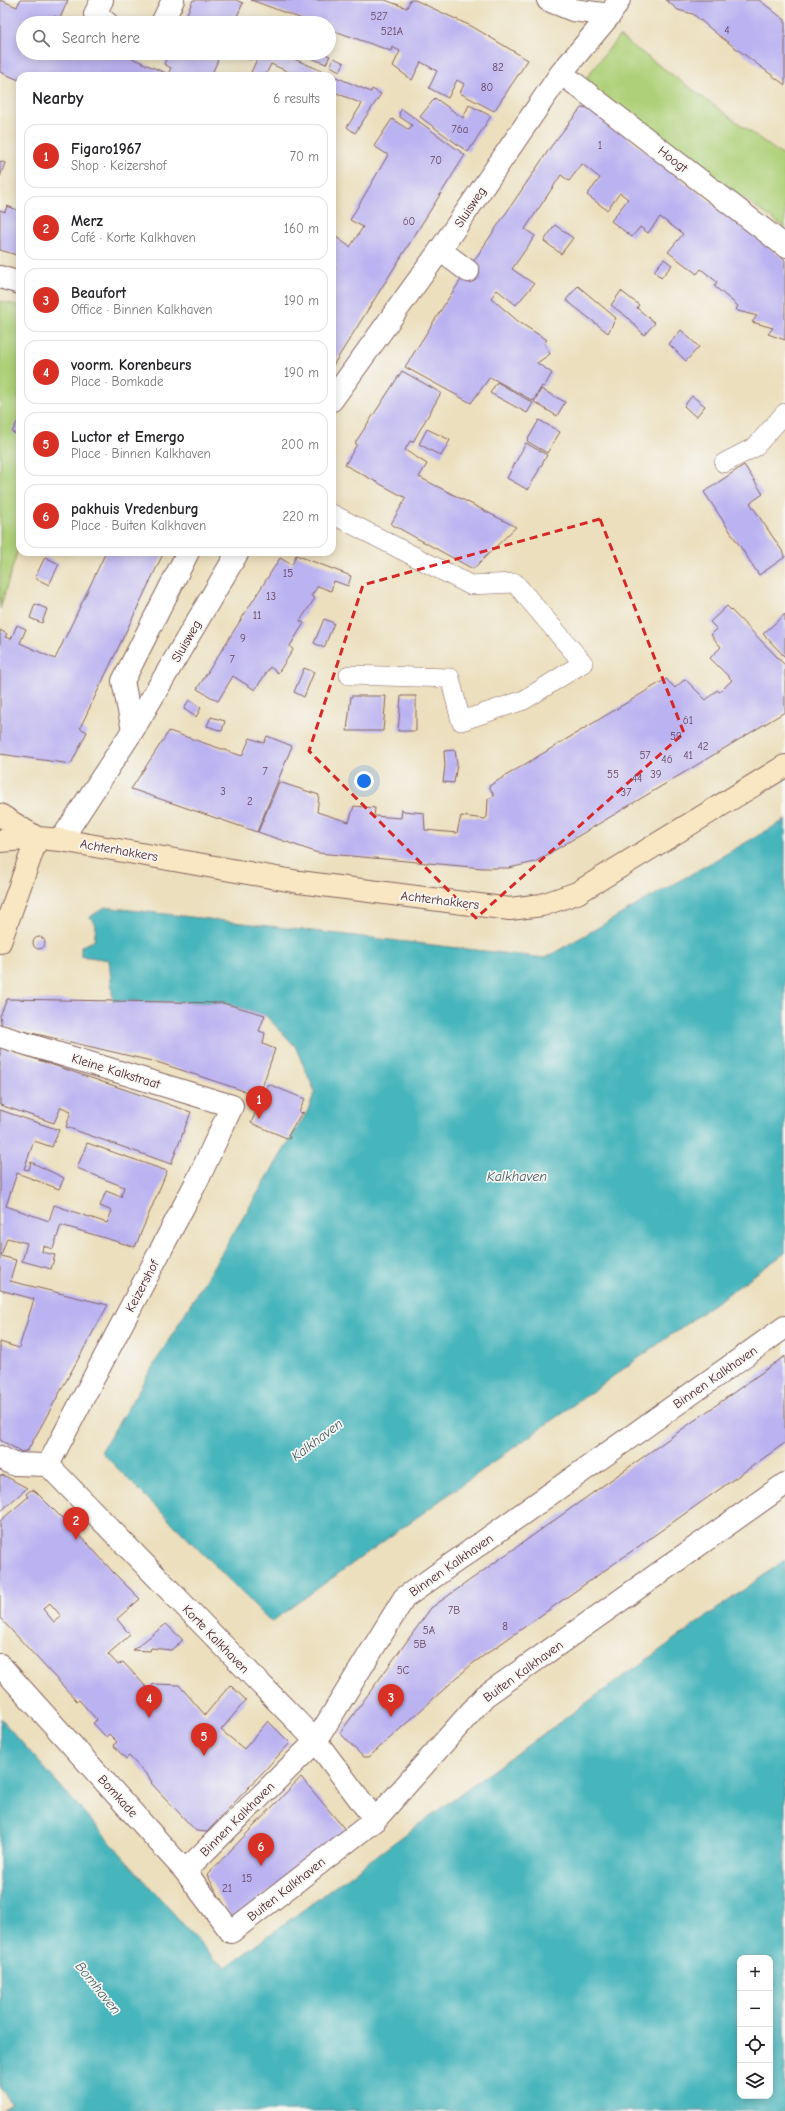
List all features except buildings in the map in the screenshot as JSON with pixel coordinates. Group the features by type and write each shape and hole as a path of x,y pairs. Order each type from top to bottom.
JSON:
{"street":[{"path":"98,16 95,14 102,0"},
{"path":"165,16 173,0"},
{"path":"548,0 573,10 614,7"},
{"name":"Sluisweg","path":"336,394 440,250 561,73 614,7"},
{"name":"Hoogt","path":"561,73 785,246"},
{"path":"440,250 468,271"},
{"path":"0,277 16,282"},
{"path":"133,730 123,681 186,556"},
{"name":"Sluisweg","path":"61,840 133,730 236,556"},
{"name":"Achterhakkers","path":"0,841 37,838 61,840 299,882 510,909 542,904 577,893 785,766"},
{"path":"0,815 37,838 0,942"},
{"name":"Kleine Kalkstraat","path":"0,1036 232,1106"},
{"name":"Keizershof","path":"48,1466 199,1176 232,1106"},
{"name":"Binnen Kalkhaven","path":"185,1871 316,1741 404,1598 785,1327"},
{"path":"0,1457 13,1464 48,1466"},
{"name":"Korte Kalkhaven","path":"48,1466 316,1741 375,1820"},
{"name":"Buiten Kalkhaven","path":"231,1932 375,1820 485,1696 785,1484"},
{"name":"Bomkade","path":"0,1665 185,1871 231,1932"}],"lane":[{"path":"724,463 756,447 785,413"},
{"path":"336,516 470,585 515,583 583,663 524,700 461,720 450,678 349,675"}],"highlighted area":[{"path":"600,519 684,733 476,918 309,751 363,585"}],"green space":[{"path":"619,36 785,157 785,228 583,82"},
{"path":"0,301 16,305 16,555 0,609"}],"water":[{"name":"Kalkhaven","path":"785,820 785,1253 271,1622 101,1452 308,1110 315,1092 295,1046 265,1015 223,1003 113,1001 109,960 81,956 81,946 94,941 96,925 90,917 105,907 545,958"},
{"name":"Bomhaven","path":"785,1560 785,2111 2,2111 12,2103 0,2089 0,1718 215,1960 226,1967 457,1796"}],"place":[{"name":"Figaro1967","path":"259,1119"},
{"name":"Merz","path":"76,1540"},
{"name":"Beaufort","path":"391,1717"},
{"name":"voorm. Korenbeurs","path":"149,1718"},
{"name":"Luctor et Emergo","path":"204,1756"},
{"name":"pakhuis Vredenburg","path":"261,1866"}]}
